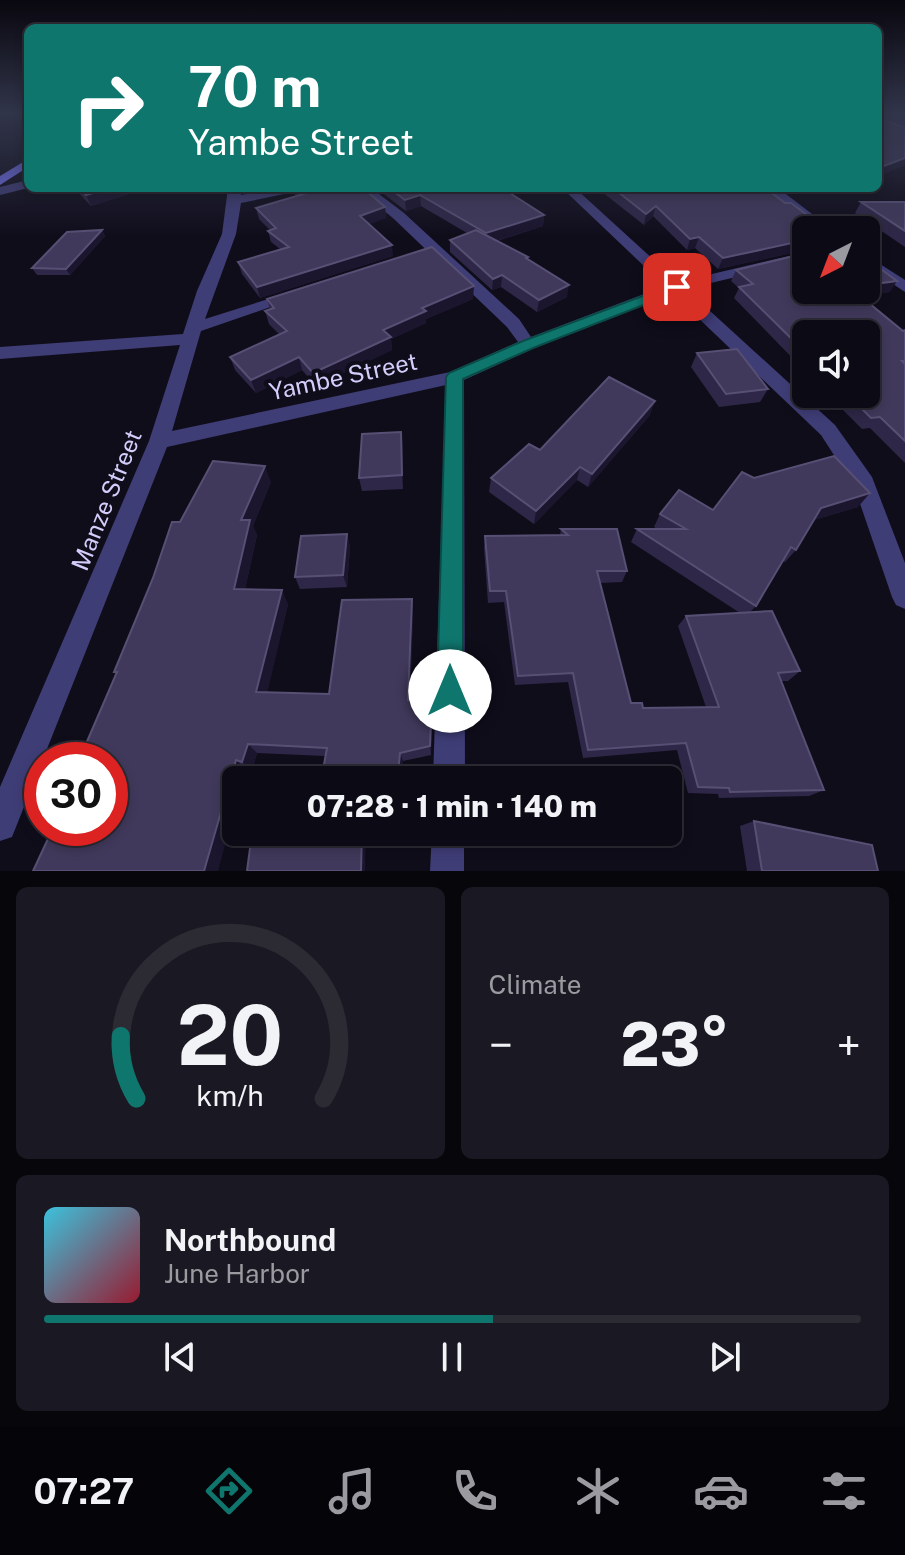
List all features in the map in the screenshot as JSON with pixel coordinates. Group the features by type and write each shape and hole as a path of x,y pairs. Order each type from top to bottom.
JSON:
{"main road":[{"path":"0,181 24,165"}],"street":[{"path":"0,191 24,185"},
{"path":"234,194 258,192"},
{"path":"368,192 399,216 428,253 513,323 528,344"},
{"path":"572,192 828,430 864,483 905,597"},
{"path":"775,192 807,216"},
{"name":"Manze Street","path":"0,825 159,441 190,333 213,268 229,234 234,194"},
{"name":"Yambe Street","path":"159,441 455,377 528,344 677,287 792,259"},
{"path":"880,269 905,287"},
{"path":"0,353 190,333 305,291"},
{"path":"449,766 455,377"},
{"path":"447,871 448,846"}],"building":[{"path":"882,155 905,155 905,158 884,166"},
{"path":"368,192 385,207 360,216 392,245 257,287 238,262 289,247 268,231 276,228 256,208 307,193"},
{"path":"394,192 508,192 544,215 486,233 420,195 405,200"},
{"path":"618,192 770,192 808,216 792,216 792,243 723,258 699,237 690,239 656,206 646,214"},
{"path":"861,202 905,202 905,231"},
{"path":"102,230 66,269 32,268 67,232"},
{"path":"476,230 528,257 569,285 539,300 502,275 493,279 450,240"},
{"path":"432,247 474,286 422,308 426,311 383,330 391,337 313,373 299,357 251,380 230,357 287,331 265,311 274,308 267,299"},
{"path":"792,256 792,304 870,304 905,330 905,361 902,361 905,364 905,441 880,417 871,418 861,408 880,408 880,320 792,320 792,339 739,287 753,284 736,270"},
{"path":"880,268 897,281 880,283"},
{"path":"737,349 768,389 726,394 697,353"},
{"path":"609,377 655,401 592,474 580,467 536,511 491,478 529,444 540,450"},
{"path":"401,432 402,475 359,478 362,434"},
{"path":"834,456 870,493 821,508 796,550 791,547 756,606 637,529 686,529 660,514 679,490 713,510 742,472 754,478"},
{"path":"213,461 265,466 241,520 250,520 234,589 282,590 256,692 329,694 342,600 412,599 408,700 432,695 430,746 400,753 399,766 324,766 327,748 248,744 242,762 236,760 234,766 222,766 222,809 204,871 33,871 45,846 128,846 128,742 87,742 117,672 114,672 153,578 172,522 180,522"},
{"path":"561,529 617,529 627,571 597,571 631,703 642,703 643,708 719,707 686,616 772,611 800,671 778,673 824,790 730,792 729,788 698,787 686,743 588,750 573,673 518,676 506,591 490,591 485,536 568,535"},
{"path":"347,534 343,575 295,577 301,536"},
{"path":"754,821 872,845 878,871 762,871"},
{"path":"250,846 362,846 361,871 247,871"}],"route":[{"path":"450,691 455,377 528,344 677,287"}]}
